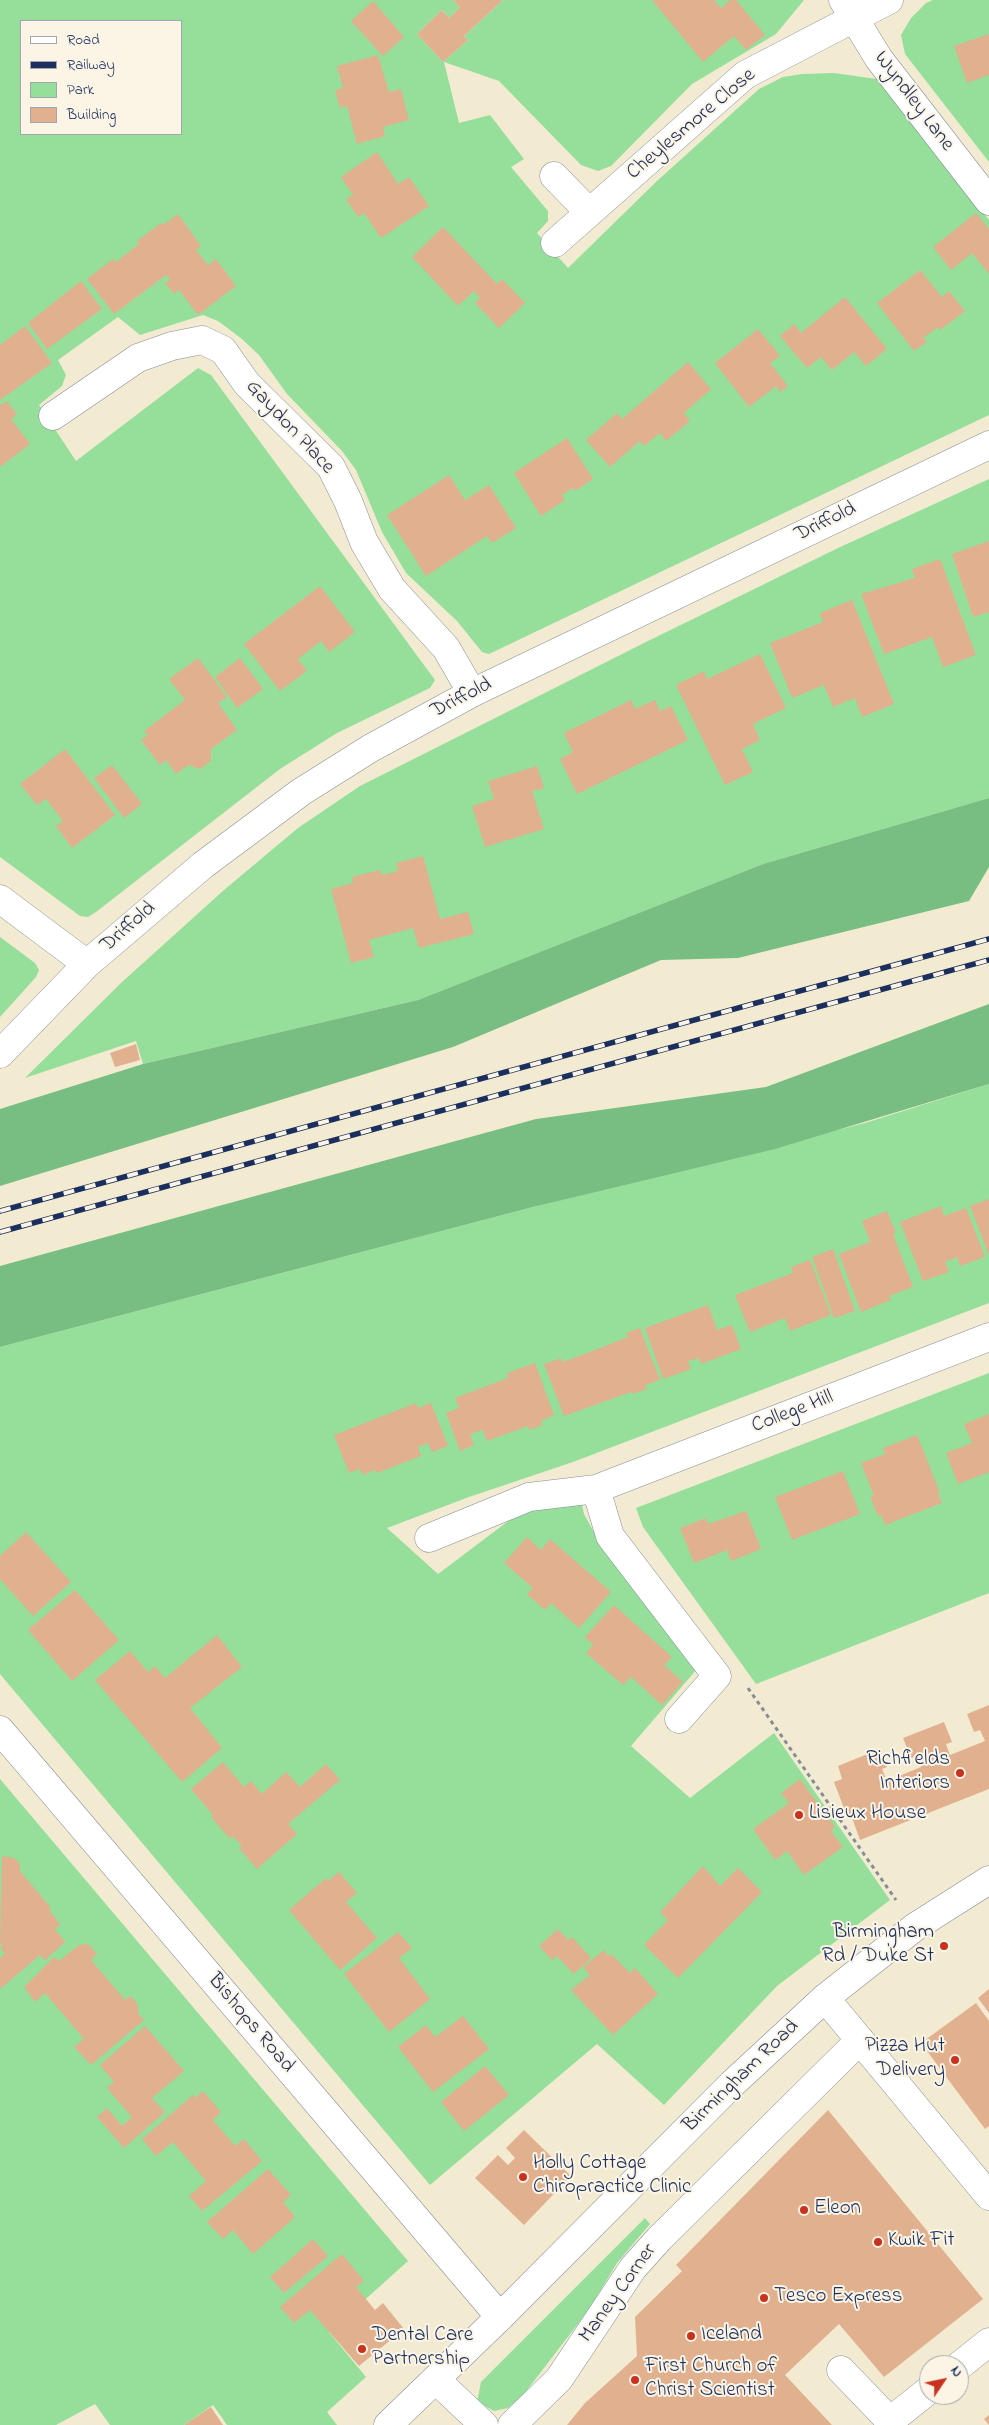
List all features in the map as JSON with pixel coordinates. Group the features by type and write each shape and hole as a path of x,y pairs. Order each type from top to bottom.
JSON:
{"street":[{"name":"Cheylesmore Close","path":"555,243 745,75 849,9 889,0"},
{"name":"Wyndley Lane","path":"849,9 879,59 989,201"},
{"path":"554,176 588,212"},
{"name":"Gaydon Place","path":"53,416 138,358 172,346 202,340 223,350 247,384 331,467 348,501 364,542 392,589 446,648 472,693"},
{"name":"Driffold","path":"0,1054 87,964 202,865 301,792 371,748 472,693 989,446"},
{"path":"0,899 87,964"},
{"name":"College Hill","path":"429,1538 529,1497 588,1490 989,1338"},
{"path":"588,1490 610,1536 717,1676 679,1720"},
{"name":"Bishops Road","path":"0,1730 500,2318"},
{"name":"Birmingham Road","path":"388,2425 500,2318 732,2084 825,1998 915,1927 956,1899 989,1880"},
{"path":"825,1998 989,2196"},
{"name":"Maney Corner","path":"512,2425 559,2379 632,2268 860,2040"},
{"path":"969,2358 989,2342"},
{"path":"841,2370 890,2421 919,2398"},
{"path":"436,2380 484,2425"}],"path":[{"path":"745,1683 915,1927"}],"green space":[{"path":"0,0 453,0 460,7 449,18 442,10 417,34 443,62 468,40 464,36 503,0 804,0 776,34 692,84 611,166 598,171 581,165 499,81 444,62 459,123 490,115 524,159 511,167 548,211 548,221 537,233 568,268 657,181 759,89 783,77 802,74 834,73 877,79 989,220 989,415 489,654 482,652 457,621 406,573 382,532 356,470 342,451 287,394 259,355 242,339 218,321 203,315 140,335 118,317 58,360 66,375 62,386 39,405 76,461 198,368 211,375 435,680 430,688 337,733 280,769 96,912 88,917 80,916 0,857"},
{"path":"933,0 989,0 989,162 905,54 901,35 911,18 926,3"},
{"path":"989,479 989,798 763,864 418,1000 143,1064 136,1041 25,1078 121,983 224,890 298,828 360,786 838,548"},
{"path":"989,798 989,867 969,901 738,958 661,960 453,1047 0,1186 0,1109 143,1064 418,1000 763,864"},
{"path":"0,937 35,963 39,970 36,977 0,1017"},
{"path":"989,1004 989,1084 775,1149 533,1207 0,1347 0,1266 536,1119 766,1087"},
{"path":"989,1084 989,1303 573,1462 469,1497 387,1528 438,1574 523,1510 581,1500 584,1514 595,1534 697,1669 631,1746 690,1798 774,1733 890,1900 777,1986 664,2105 597,2044 430,2185 0,1674 0,1347 533,1207 865,1123"},
{"path":"989,1373 989,1593 756,1684 643,1527 636,1508"},
{"path":"0,1779 408,2261 329,2332 366,2377 327,2412 337,2425 227,2425 213,2405 184,2425 110,2425 95,2404 56,2425 0,2425"},
{"path":"645,2218 650,2224 617,2263 590,2308 524,2394 508,2408 494,2411 477,2402 481,2382"}],"building":[{"path":"453,0 503,0 464,36 468,40 443,62 417,34 442,10 449,18 460,7"},
{"path":"652,0 714,0 721,8 730,0 736,0 765,35 746,50 734,36 703,62"},
{"path":"373,1 404,37 383,56 351,21"},
{"path":"989,34 989,75 967,83 954,46"},
{"path":"378,55 389,92 401,89 409,120 383,127 385,136 357,144 347,106 340,108 335,90 343,88 337,66"},
{"path":"377,152 398,184 409,177 429,206 381,238 364,213 358,217 346,199 353,195 341,177"},
{"path":"976,213 989,229 989,274 972,253 951,270 933,247"},
{"path":"178,214 201,246 196,250 208,265 216,259 236,286 198,315 179,290 174,294 165,283 170,279 166,275 114,314 87,279 113,259 116,262 139,244 137,241 161,223 163,225"},
{"path":"443,227 497,284 502,279 525,303 499,328 475,303 480,298 474,291 458,306 412,257"},
{"path":"920,270 942,297 949,291 965,311 940,330 938,327 923,338 927,342 914,351 877,303"},
{"path":"81,281 102,309 47,349 28,323"},
{"path":"845,297 887,349 866,366 854,352 832,370 821,357 807,368 780,336 794,324 801,333"},
{"path":"25,326 52,363 0,400 0,345"},
{"path":"758,329 780,356 770,363 788,386 780,392 776,386 749,407 715,363"},
{"path":"688,362 711,389 684,413 690,421 666,441 660,433 644,446 640,441 610,467 586,440 617,413 622,419"},
{"path":"7,401 17,415 11,419 30,444 0,467 0,403 2,405"},
{"path":"567,438 593,479 575,491 573,488 562,495 565,500 541,516 514,473"},
{"path":"449,475 465,500 489,485 516,528 492,543 487,536 426,576 387,515"},
{"path":"989,541 989,612 973,617 952,554"},
{"path":"940,559 976,655 943,667 932,637 884,654 861,594 915,578 912,569"},
{"path":"320,586 355,632 329,652 321,641 298,659 307,671 280,691 244,644"},
{"path":"852,600 894,704 862,717 855,698 833,707 824,685 792,698 770,643 823,622 820,613"},
{"path":"760,654 786,708 753,724 760,740 742,749 753,772 725,785 676,685 704,671 707,679"},
{"path":"198,658 227,697 218,703 237,730 211,749 211,761 200,769 188,765 176,774 166,760 160,765 141,740 148,735 144,731 185,700 169,679"},
{"path":"240,658 263,689 237,708 215,677"},
{"path":"631,700 635,709 655,700 660,711 671,706 688,740 577,794 560,759 573,752 564,733"},
{"path":"65,749 115,815 72,848 56,826 63,821 46,799 37,805 20,784"},
{"path":"112,765 142,804 124,818 94,778"},
{"path":"537,766 544,788 532,791 544,829 485,847 472,806 494,799 488,781"},
{"path":"423,856 440,919 468,912 474,934 419,948 413,928 369,940 374,957 351,963 331,889 353,883 352,877 380,870 382,875 398,871 396,863"},
{"path":"136,1044 140,1060 115,1067 110,1053"},
{"path":"989,1199 989,1255 970,1206"},
{"path":"941,1206 944,1216 966,1208 985,1257 960,1266 957,1257 945,1262 949,1272 923,1281 900,1222"},
{"path":"887,1211 896,1233 893,1234 913,1287 889,1296 891,1300 861,1312 839,1254 870,1242 862,1221"},
{"path":"833,1249 855,1311 834,1318 812,1257"},
{"path":"810,1260 831,1315 790,1331 785,1318 750,1332 735,1295 793,1273 791,1267"},
{"path":"708,1305 717,1330 732,1325 741,1349 701,1364 699,1358 688,1361 691,1369 663,1379 645,1328"},
{"path":"640,1328 660,1380 645,1385 647,1389 632,1394 631,1392 564,1416 544,1364 561,1358 563,1362 595,1350 628,1337 626,1333"},
{"path":"535,1363 554,1415 541,1421 542,1425 529,1430 528,1426 487,1441 483,1430 470,1434 474,1445 460,1451 446,1413 459,1408 455,1398 508,1378 507,1373"},
{"path":"416,1403 418,1408 431,1403 448,1446 432,1452 428,1443 418,1447 421,1456 377,1473 375,1470 363,1475 360,1469 349,1473 334,1435"},
{"path":"989,1414 989,1472 958,1484 946,1453 972,1443 964,1424"},
{"path":"917,1435 940,1493 938,1494 942,1503 885,1525 881,1515 878,1516 870,1497 874,1496 861,1463 885,1454 883,1448"},
{"path":"843,1471 860,1514 792,1540 775,1497"},
{"path":"746,1511 761,1549 731,1561 727,1550 694,1563 680,1528 706,1518 708,1524"},
{"path":"26,1532 71,1582 33,1616 0,1579 0,1556"},
{"path":"527,1537 541,1550 550,1539 611,1592 579,1628 551,1603 545,1610 527,1594 533,1588 504,1563"},
{"path":"75,1590 119,1640 72,1681 28,1630"},
{"path":"614,1605 672,1657 664,1665 683,1682 662,1705 631,1677 623,1685 586,1653 593,1645 585,1637"},
{"path":"217,1635 242,1667 190,1708 222,1748 182,1782 95,1680 130,1651 148,1672 155,1666 165,1678"},
{"path":"989,1705 989,1789 860,1840 851,1815 847,1816 834,1782 842,1779 838,1766 880,1749 887,1767 882,1769 887,1781 921,1767 917,1756 911,1758 903,1738 944,1722 952,1742 946,1744 950,1755 985,1741 980,1730 974,1732 967,1714"},
{"path":"223,1762 244,1787 251,1781 262,1794 286,1772 300,1787 326,1764 340,1780 288,1824 297,1834 257,1869 239,1848 242,1846 233,1836 230,1839 191,1789"},
{"name":"Lisieux House","path":"800,1779 835,1827 831,1831 843,1847 804,1875 787,1851 775,1860 753,1829 789,1803 781,1793"},
{"path":"2,1856 14,1858 20,1864 20,1871 51,1908 49,1910 60,1924 55,1929 65,1942 45,1960 40,1955 0,1989 0,1958 5,1953 0,1948 3,1946 0,1943"},
{"path":"703,1866 720,1886 738,1868 762,1892 678,1978 644,1945 668,1920 660,1912"},
{"path":"339,1872 357,1893 346,1902 377,1938 340,1970 289,1910 326,1878 328,1881"},
{"path":"558,1929 568,1940 572,1937 591,1958 574,1974 557,1956 552,1960 539,1946"},
{"path":"398,1932 412,1948 399,1958 430,1999 389,2032 344,1974"},
{"path":"88,1944 97,1954 91,1960 125,2000 128,1997 132,1997 138,2005 138,2013 144,2020 91,2065 74,2047 84,2039 45,1993 35,2002 24,1987 54,1957 59,1961 79,1945"},
{"path":"604,1950 608,1956 611,1954 630,1973 635,1968 658,1994 613,2035 571,1990 590,1975 583,1967"},
{"path":"989,1989 989,2013 978,1998"},
{"name":"Pizza Hut Delivery","path":"976,2003 989,2021 989,2126 985,2129 921,2043"},
{"path":"463,2016 489,2049 433,2092 398,2047 426,2025 435,2037"},
{"path":"145,2026 184,2071 152,2098 165,2112 124,2148 97,2117 107,2108 122,2126 132,2117 107,2088 114,2082 100,2065"},
{"path":"485,2066 509,2095 464,2131 441,2102"},
{"path":"203,2091 221,2112 213,2120 235,2146 244,2139 262,2161 202,2211 189,2196 206,2181 173,2142 156,2156 142,2139 193,2095 195,2098"},
{"path":"828,2110 983,2299 884,2377 839,2324 785,2375 832,2425 567,2425 585,2403 637,2356 635,2317 682,2271 676,2265"},
{"name":"Holly Cottage Chiropractice Clinic","path":"524,2130 571,2176 524,2225 475,2178 498,2155 508,2165 515,2158 506,2148"},
{"path":"268,2169 291,2195 283,2202 295,2217 253,2254 233,2230 223,2239 207,2222"},
{"path":"313,2239 328,2256 284,2293 270,2277"},
{"path":"342,2254 364,2281 356,2287 375,2310 383,2303 404,2329 359,2366 310,2310 294,2323 280,2307"},
{"path":"211,2407 223,2425 184,2425"},
{"path":"989,2415 989,2425 984,2419"}],"railway":[{"path":"0,1211 989,939"},
{"path":"0,1232 989,960"}],"place":[{"name":"Richfields Interiors","path":"960,1773"},
{"name":"Lisieux House","path":"799,1815"},
{"name":"Birmingham Rd / Duke St","path":"944,1946"},
{"name":"Pizza Hut Delivery","path":"955,2060"},
{"name":"Holly Cottage Chiropractice Clinic","path":"523,2177"},
{"name":"Eleon","path":"804,2210"},
{"name":"Kwik Fit","path":"878,2242"},
{"name":"Tesco Express","path":"764,2298"},
{"name":"Iceland","path":"691,2336"},
{"name":"Dental Care Partnership","path":"362,2349"},
{"name":"First Church of Christ Scientist","path":"635,2380"}]}
